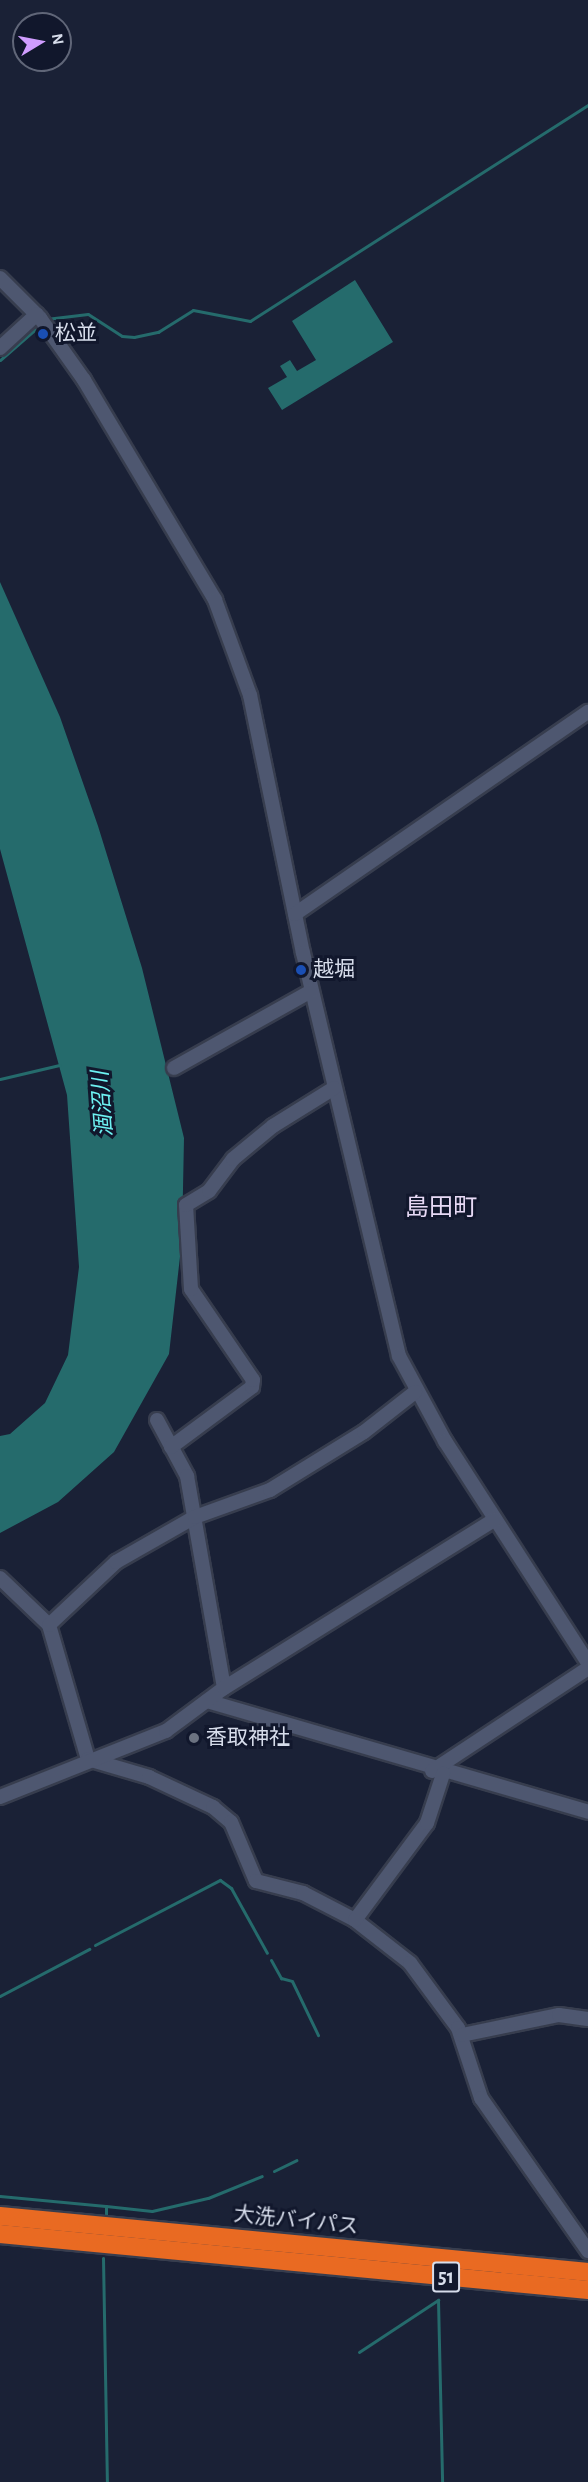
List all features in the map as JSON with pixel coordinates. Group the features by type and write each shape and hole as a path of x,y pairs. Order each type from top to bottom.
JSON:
{"highway":[{"name":"大洗バイパス","path":"0,2216 588,2272"},
{"name":"大洗バイパス","path":"0,2234 588,2290"}],"street":[{"path":"0,278 37,314 84,380 215,600 250,695 311,991 393,1337 415,1392 588,1663"},
{"path":"0,348 37,314"},
{"path":"295,914 588,712"},
{"path":"174,1068 311,991"},
{"path":"171,1447 252,1387 253,1380 191,1289 186,1205 208,1191 233,1159 273,1126 334,1088"},
{"path":"49,1625 116,1562 195,1517 270,1490 379,1422 415,1392"},
{"path":"157,1420 187,1476 224,1688"},
{"path":"0,1797 88,1759 166,1731 224,1688 495,1519"},
{"path":"0,1578 49,1625 88,1759"},
{"path":"355,1920 427,1822 437,1772 588,1668"},
{"path":"207,1701 437,1772 588,1812"},
{"path":"88,1759 197,1797 231,1822 256,1881 303,1893 355,1920 411,1963 462,2035 481,2098 583,2230 588,2251"},
{"path":"462,2035 559,2015 588,2019"}],"water":[{"path":"355,280 393,342 282,410 268,388 287,377 280,366 290,360 297,371 316,360 292,321"},
{"name":"涸沼川","path":"0,582 60,717 98,826 142,968 184,1138 182,1239 169,1354 114,1452 58,1502 0,1533 0,1436 10,1434 45,1403 68,1355 79,1267 67,1095 0,849"}],"waterway":[{"path":"46,319 88,314 122,336 134,337 158,332 193,310 250,321 588,105"},
{"path":"0,360 39,326"},
{"path":"0,1079 59,1065"},
{"path":"95,1945 220,1880 231,1888 267,1953"},
{"path":"0,1996 89,1949"},
{"path":"271,1960 281,1978 292,1981 318,2035"},
{"path":"274,2171 297,2160"},
{"path":"106,2214 106,2206 152,2211 208,2198 262,2176"},
{"path":"0,2196 106,2206"},
{"path":"103,2258 107,2482"},
{"path":"359,2352 438,2300 442,2482"}],"place":[{"name":"松並","path":"43,334"},
{"name":"越堀","path":"301,970"},
{"name":"香取神社","path":"194,1738"}],"district":[{"name":"島田町","path":"441,1209"}]}
